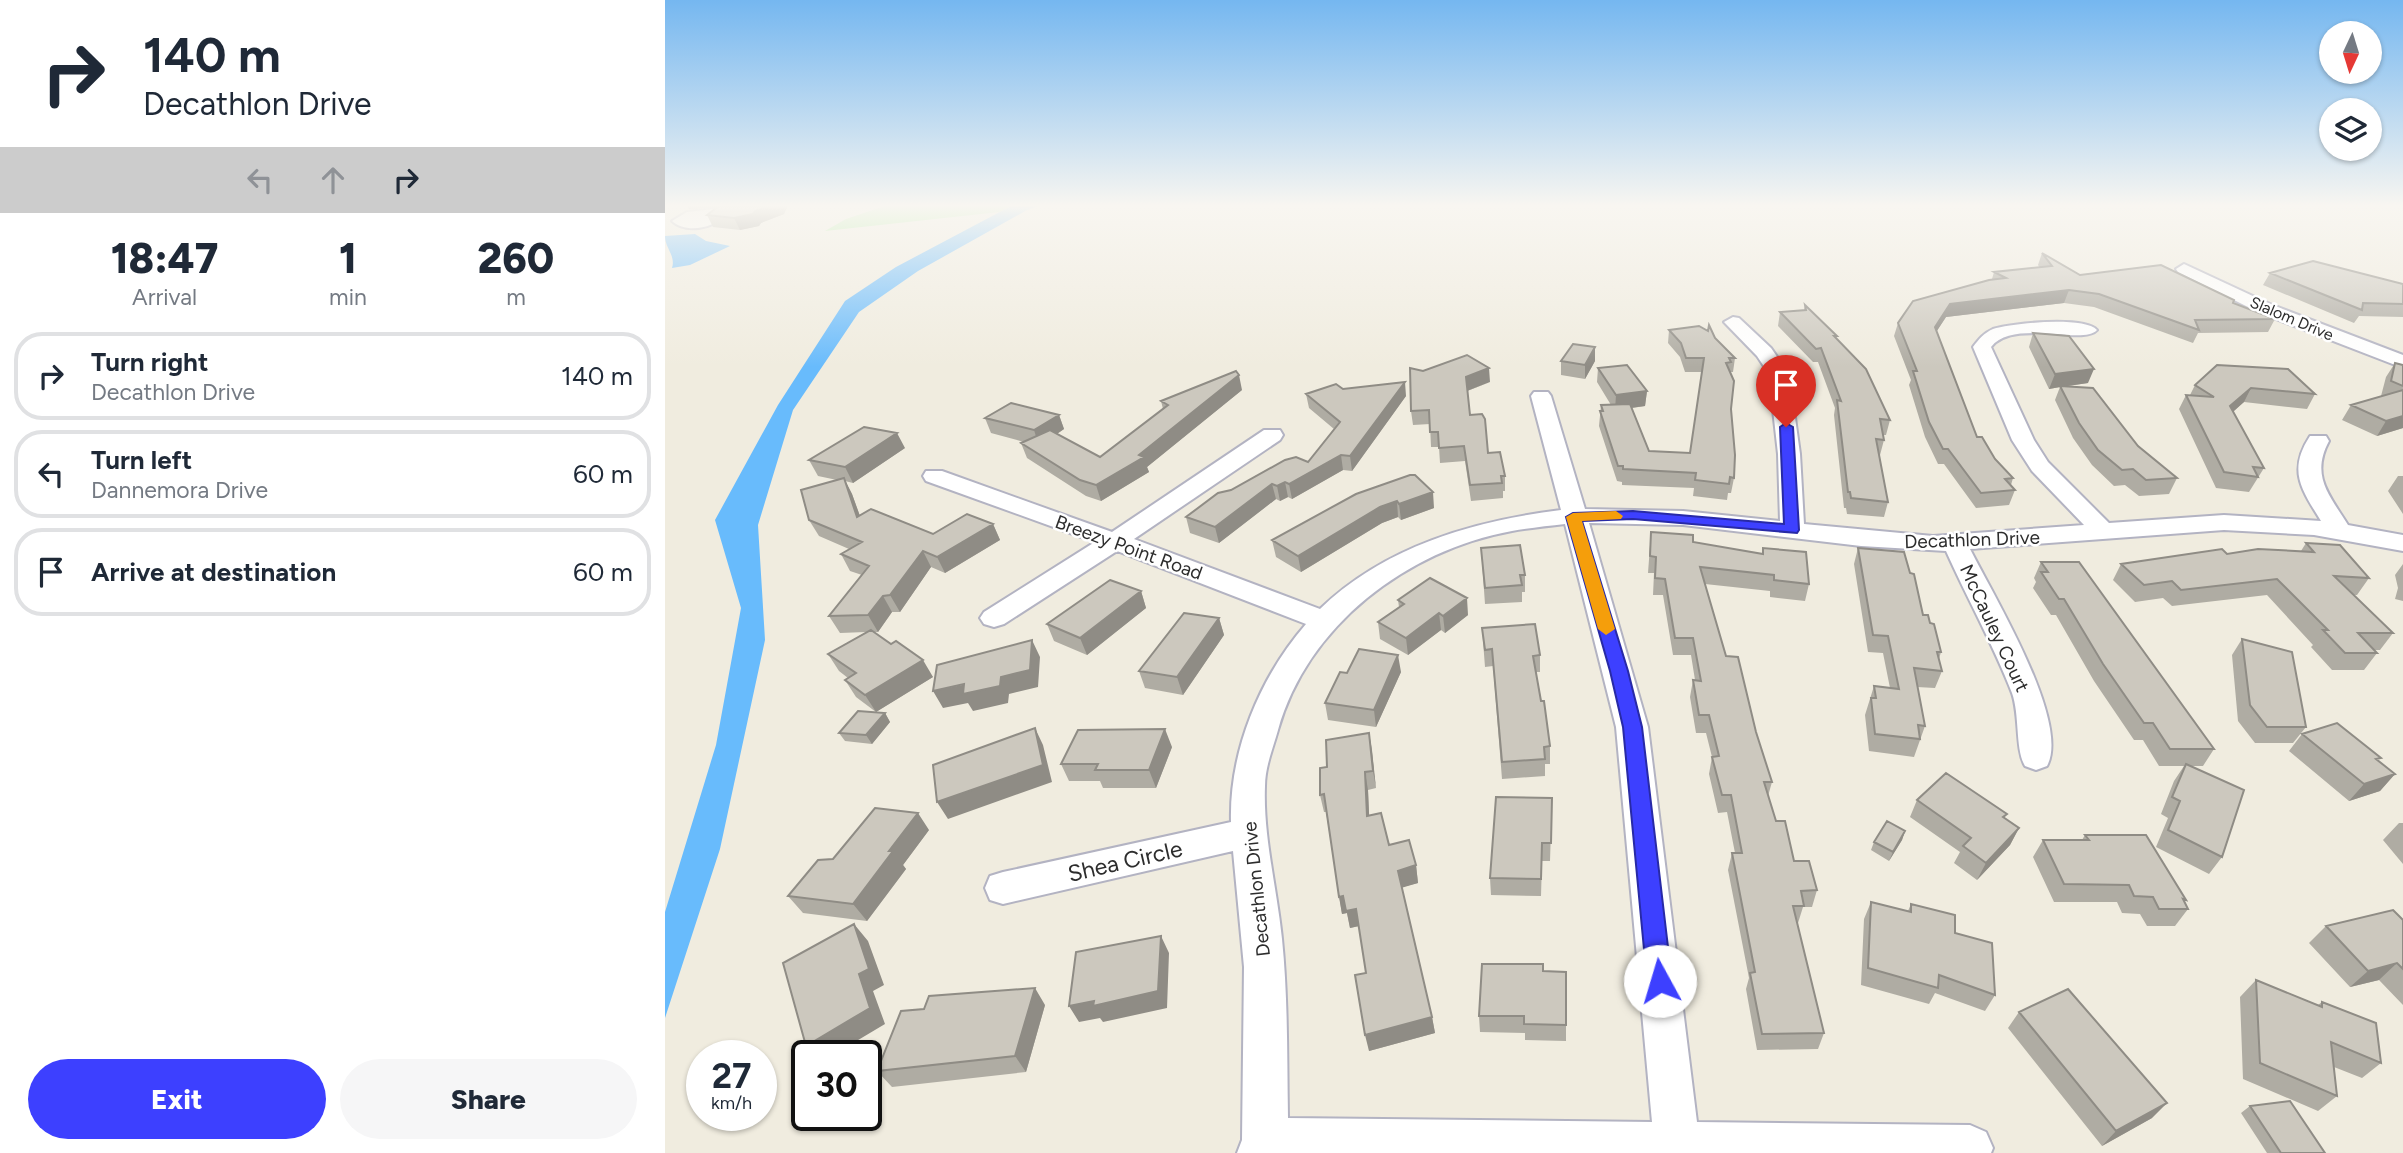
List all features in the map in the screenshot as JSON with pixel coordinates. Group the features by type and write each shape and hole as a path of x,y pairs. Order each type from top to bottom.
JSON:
{"street":[{"name":"Slalom Drive","path":"2184,269 2289,318 2403,362"},
{"path":"1733,322 1764,352 1779,374 1788,440 1792,530"},
{"path":"2088,330 2042,328 2010,331 1991,336 1982,347 2023,440 2064,493 2104,532"},
{"path":"1541,396 1573,517 1619,671 1632,727 1677,1150"},
{"path":"994,618 1115,541 1272,435"},
{"path":"2318,441 2310,453 2307,467 2309,479 2339,530"},
{"name":"Breezy Point Road","path":"934,476 1323,620"},
{"name":"Decathlon Drive","path":"1263,1147 1266,1041 1262,939 1255,867 1247,833 1248,780 1276,687 1307,638 1333,610 1401,563 1457,538 1545,518 1633,515 1921,544 2211,523 2262,523 2339,530 2403,543"},
{"name":"McCauley Court","path":"1954,542 2028,695 2036,734 2036,757"},
{"name":"Shea Circle","path":"1003,888 1247,833"},
{"path":"1263,1147 1677,1150 1970,1148"}],"water":[{"path":"703,259 690,265 672,268 673,260"},
{"path":"911,259 940,259 859,312 793,410 758,525 765,640 720,849 665,1018 665,912 716,745 741,608 715,520 778,405 845,301"}],"building":[{"path":"2046,259 2052,259 2080,275 2161,265 2234,300 2233,303 2275,319 2195,320 2199,330 2099,294 2069,290 1950,304 1935,327 1977,437 1982,437 1995,459 2013,478 2005,479 2015,490 1981,493 1948,449 1943,449 1929,422 1913,371 1917,371 1898,323 1913,301 1989,280 2006,278 1994,272 2052,266"},
{"path":"2313,261 2403,284 2403,304 2363,303 2362,310 2270,273"},
{"path":"1805,305 1866,369 1890,420 1880,419 1884,440 1876,439 1888,502 1851,498 1848,492 1837,400 1841,401 1821,348 1816,349 1780,312 1806,310"},
{"path":"1709,325 1715,338 1735,358 1729,358 1731,362 1726,363 1734,381 1731,409 1734,478 1730,477 1729,484 1695,480 1696,473 1623,469 1623,466 1618,466 1600,411 1603,411 1601,405 1630,404 1649,451 1690,453 1704,358 1686,358 1681,343 1669,330 1699,326 1708,331"},
{"path":"2033,333 2069,336 2094,369 2055,374"},
{"path":"1573,344 1595,347 1585,365 1561,361"},
{"path":"1467,355 1489,368 1466,377 1470,415 1482,414 1485,419 1488,453 1500,452 1505,476 1501,476 1502,483 1470,485 1464,446 1439,448 1438,432 1430,432 1429,410 1411,411 1410,368 1423,371"},
{"path":"2395,363 2403,365 2403,386 2391,381"},
{"path":"1627,365 1647,391 1616,395 1598,368"},
{"path":"2217,365 2288,369 2315,394 2251,388 2230,406 2264,468 2253,467 2258,477 2224,472 2186,395 2214,397 2195,385"},
{"path":"1236,371 1239,375 1139,455 1144,457 1096,485 1080,480 1021,443 1050,430 1100,457 1168,405 1161,401"},
{"path":"1405,382 1350,456 1341,455 1289,484 1272,484 1215,527 1186,517 1218,493 1231,490 1285,460 1296,457 1308,462 1340,422 1306,394 1336,384 1343,389"},
{"path":"2060,386 2093,388 2138,446 2177,478 2146,480 2133,469 2122,470 2098,450 2079,423"},
{"path":"2403,390 2403,416 2386,421 2351,405"},
{"path":"1011,403 1059,415 1034,430 985,418"},
{"path":"864,427 897,433 845,467 809,460"},
{"path":"1415,475 1433,492 1399,504 1397,501 1380,507 1298,556 1272,540 1356,494"},
{"path":"844,478 857,517 871,509 933,534 967,514 993,524 937,557 923,551 890,595 883,596 868,615 829,616 869,566 841,554 862,542 809,520 801,490"},
{"path":"1651,532 1693,535 1693,542 1763,554 1763,548 1806,552 1809,584 1774,580 1774,575 1700,567 1726,656 1738,657 1756,732 1772,782 1764,782 1776,821 1785,821 1794,861 1809,861 1817,890 1801,891 1804,906 1793,906 1824,1033 1762,1034 1750,973 1755,972 1732,853 1742,853 1731,795 1722,795 1712,757 1719,756 1709,715 1699,715 1693,680 1701,681 1693,638 1675,638 1665,579 1655,578 1656,557 1650,556"},
{"path":"2306,543 2340,545 2369,578 2334,576 2393,633 2358,633 2377,653 2345,653 2323,630 2328,630 2277,579 2181,590 2172,581 2144,585 2121,564 2222,549 2227,554 2258,549 2314,552"},
{"path":"1520,545 1525,575 1520,575 1522,585 1485,588 1481,548"},
{"path":"1858,548 1904,552 1910,573 1914,574 1923,615 1928,615 1930,623 1934,624 1941,652 1937,652 1942,671 1914,668 1925,726 1918,725 1920,739 1875,734 1871,698 1876,698 1874,686 1899,689 1888,636 1873,635"},
{"path":"2041,562 2079,562 2214,749 2170,749 2153,723 2144,723 2103,664 2064,599 2059,599 2041,572 2048,572"},
{"path":"1430,578 1467,598 1443,616 1439,613 1406,638 1378,622 1404,604 1398,600"},
{"path":"1110,580 1141,591 1080,638 1047,624"},
{"path":"1184,613 1219,618 1177,677 1139,671"},
{"path":"1535,624 1540,655 1533,656 1541,701 1544,701 1550,746 1544,747 1545,759 1502,762 1492,649 1485,650 1482,628"},
{"path":"871,630 891,644 896,641 923,660 865,695 845,680 856,673 828,654"},
{"path":"2242,639 2292,652 2306,727 2267,727 2250,705"},
{"path":"1032,640 1030,670 1001,677 1000,686 963,694 964,684 933,691 937,665"},
{"path":"1359,649 1398,655 1374,710 1325,703 1340,672 1347,673"},
{"path":"858,711 885,713 866,735 839,733"},
{"path":"2337,723 2381,758 2376,759 2395,774 2364,784 2302,734"},
{"path":"1035,728 1043,765 937,802 933,765"},
{"path":"1165,729 1149,770 1095,770 1098,764 1061,764 1078,730"},
{"path":"1369,733 1373,771 1365,772 1367,816 1381,813 1389,845 1409,840 1416,865 1398,871 1432,1017 1365,1035 1355,975 1366,973 1356,909 1346,911 1343,896 1339,897 1324,794 1320,795 1320,768 1327,767 1326,740"},
{"path":"2186,764 2244,790 2222,857 2168,830 2180,801 2172,797"},
{"path":"1946,773 2007,814 2003,817 2019,828 1986,863 1963,846 1971,838 1917,800"},
{"path":"1496,797 1552,798 1551,843 1542,843 1541,879 1490,878"},
{"path":"875,808 918,813 853,904 788,896 818,860 833,859"},
{"path":"1887,821 1905,831 1893,852 1874,842"},
{"path":"2085,835 2146,835 2186,900 2183,899 2188,909 2159,909 2153,897 2134,896 2129,885 2064,884 2043,840 2089,840"},
{"path":"1871,902 1911,912 1911,904 1955,915 1955,933 1992,943 1995,995 1939,975 1938,988 1868,968"},
{"path":"2393,910 2403,920 2403,969 2397,963 2368,971 2326,926"},
{"path":"854,924 869,969 859,974 870,1008 816,1040 804,1040 783,963"},
{"path":"1161,936 1158,991 1093,1006 1094,1001 1069,1006 1076,952"},
{"path":"1482,964 1543,964 1543,971 1566,972 1566,1025 1524,1024 1524,1016 1479,1016"},
{"path":"2256,980 2322,1007 2322,1002 2376,1023 2381,1063 2331,1042 2337,1096 2260,1063"},
{"path":"1035,988 1015,1056 882,1070 882,1058 901,1011 924,1009 929,996"},
{"path":"2068,989 2167,1103 2116,1131 2019,1012"},
{"path":"2290,1101 2325,1153 2281,1153 2250,1106"}],"slow traffic":[{"path":"1606,629 1573,517 1616,516"}],"route":[{"path":"1660,981 1632,727 1619,671 1573,517 1633,515 1792,530 1786,427"}]}
